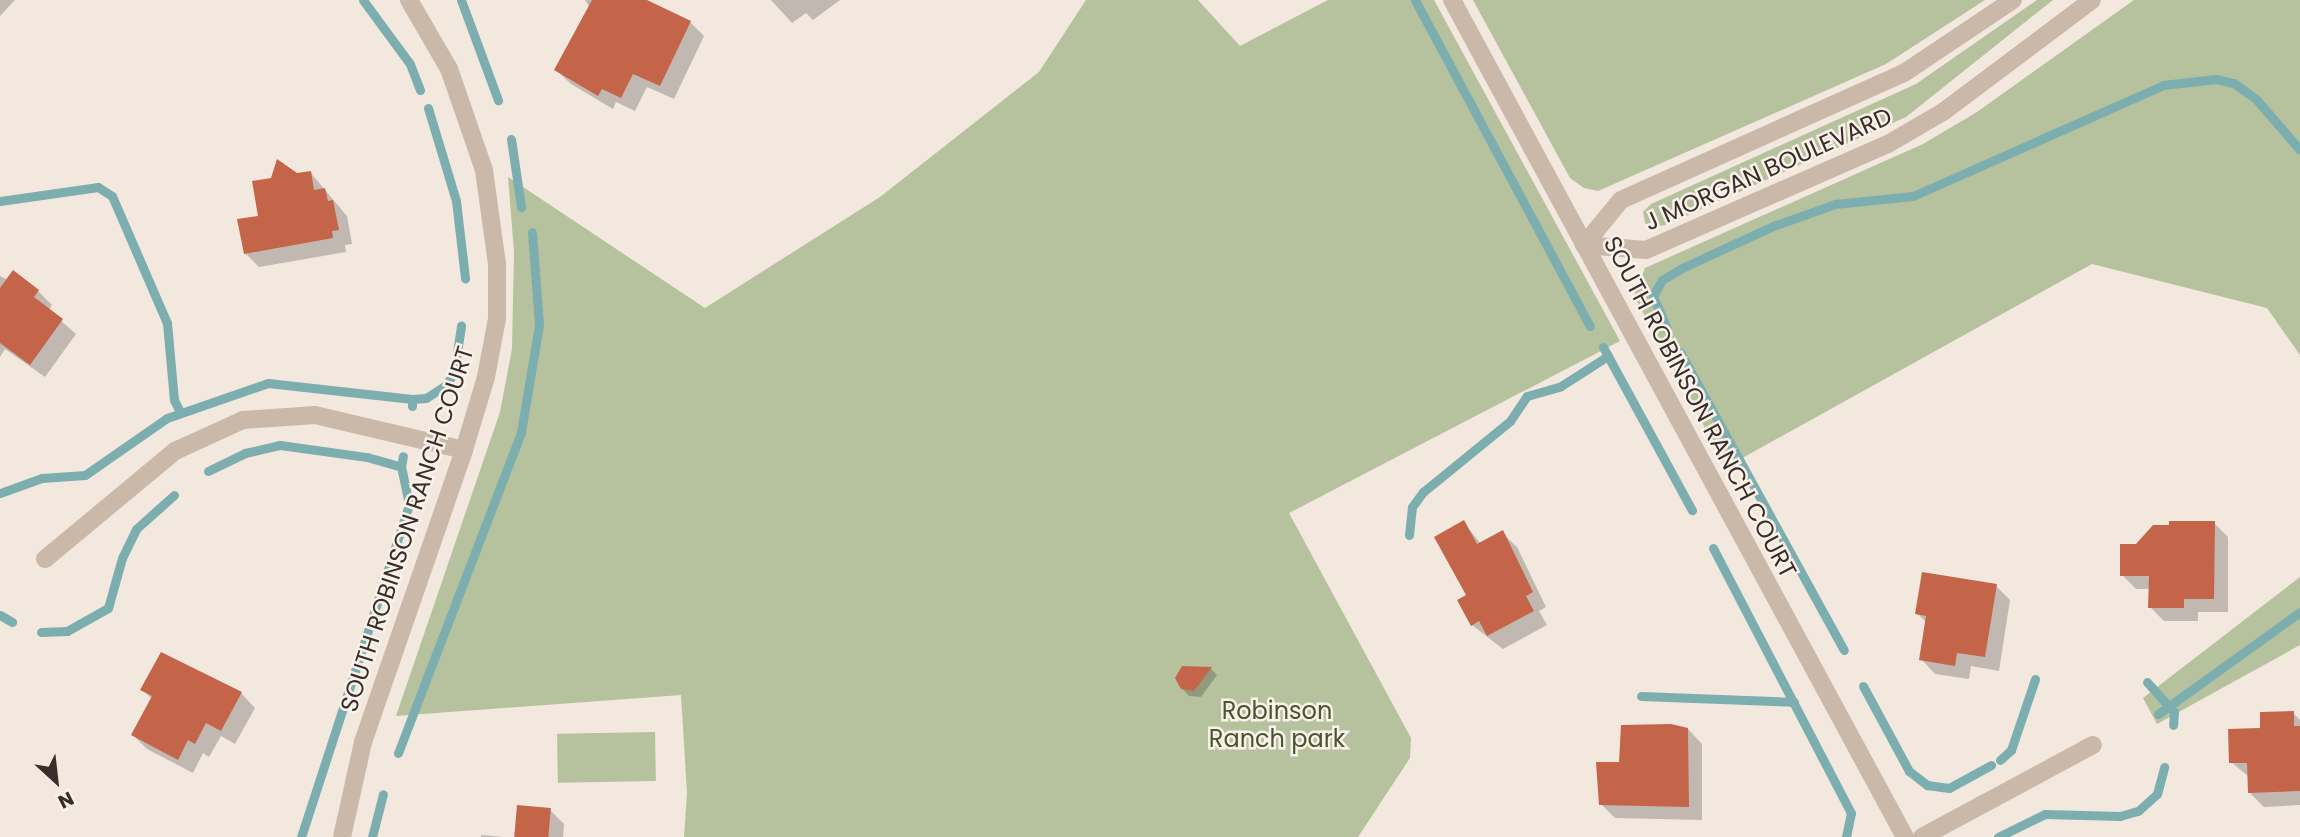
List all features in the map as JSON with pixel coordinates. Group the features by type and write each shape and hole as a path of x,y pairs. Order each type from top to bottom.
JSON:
{"street":[{"name":"SOUTH ROBINSON RANCH COURT","path":"342,837 374,708 464,450 486,377 497,320 497,264 488,190 450,69 409,0"},
{"name":"SOUTH ROBINSON RANCH COURT","path":"1452,0 1905,837"},
{"name":"J MORGAN BOULEVARD","path":"1584,245 1621,200 1904,74 2013,0"},
{"name":"J MORGAN BOULEVARD","path":"1584,245 1646,250 1888,144 1942,112 2092,0"},
{"path":"45,559 175,451 243,420 315,415 464,450"},
{"path":"1922,837 2093,745"}],"green space":[{"name":"Robinson Ranch park","path":"1086,0 1198,0 1240,46 1328,0 1434,0 1620,341 1289,513 1411,738 1410,758 1358,837 684,837 687,793 681,695 396,716 500,412 512,349 514,252 508,177 705,308 880,197 1039,72"},
{"path":"1473,0 1985,0 1886,64 1598,191 1584,188 1570,178"},
{"path":"2037,0 2053,0 1906,117 1666,225 1650,227 1645,223 1643,212 1651,204 1916,84"},
{"path":"2134,0 2300,0 2300,355 2267,308 2092,264 1726,467 1634,296 1645,268 1923,144 1977,112"},
{"path":"2300,577 2300,645 2157,724 2143,698"},
{"path":"655,732 656,781 558,783 557,734"}],"building":[{"path":"592,0 647,0 691,21 660,86 633,74 621,98 602,89 598,96 554,70"},
{"path":"277,159 297,173 311,171 314,190 325,188 328,201 333,200 339,230 332,231 333,238 244,254 237,219 258,216 252,181 271,178"},
{"path":"13,270 39,290 34,297 63,319 30,365 0,343 0,288"},
{"path":"1464,520 1477,544 1503,530 1533,592 1526,596 1534,611 1487,636 1479,621 1471,626 1457,600 1466,595 1434,537"},
{"path":"2169,521 2215,521 2214,599 2184,599 2184,608 2148,608 2149,576 2120,576 2120,544 2136,544 2153,525 2169,525"},
{"path":"1922,572 1997,584 1985,657 1957,653 1955,666 1919,660 1926,616 1915,614"},
{"path":"161,652 242,692 221,731 206,723 195,744 188,740 178,760 131,735 152,696 140,690"},
{"path":"1182,666 1212,667 1194,691 1181,689 1175,678"},
{"path":"2294,711 2294,726 2300,726 2300,791 2248,793 2247,763 2229,763 2228,729 2260,728 2260,712"},
{"path":"1671,724 1688,728 1689,807 1599,805 1596,762 1619,762 1621,725"},
{"path":"517,805 551,808 548,837 514,837"}],"waterway":[{"path":"363,0 410,64 420,90"},
{"path":"461,0 498,100"},
{"path":"1415,0 1590,326"},
{"path":"1667,329 1653,296 1662,280 1682,268 1773,226 1835,204 1913,196 2163,85 2216,79 2234,83 2256,99 2300,150"},
{"path":"428,108 456,201 465,278"},
{"path":"511,139 521,207"},
{"path":"0,201 98,187 112,196 167,323 174,400 180,412"},
{"path":"398,753 521,432 539,324 532,232"},
{"path":"412,406 412,399 426,398 446,385 454,372 461,326"},
{"path":"1603,347 1692,510"},
{"path":"1680,352 1844,650"},
{"path":"1409,535 1412,507 1423,492 1510,421 1527,396 1561,386 1608,356"},
{"path":"0,493 42,478 85,475 167,418 268,383 412,399"},
{"path":"208,471 245,453 280,445 367,457 401,467"},
{"path":"301,837 409,504 401,467 403,456"},
{"path":"41,632 67,631 108,608 122,558 136,529 174,495"},
{"path":"1713,548 1851,813 1846,837"},
{"path":"2158,714 2300,612"},
{"path":"0,615 12,622"},
{"path":"2000,760 2011,750 2035,679"},
{"path":"2147,682 2174,712 2173,725"},
{"path":"1863,686 1909,771 1927,785 1949,788 1991,765"},
{"path":"1641,696 1794,702"},
{"path":"1998,837 2045,814 2120,816 2138,811 2157,794 2164,767"},
{"path":"372,837 383,794"}]}
